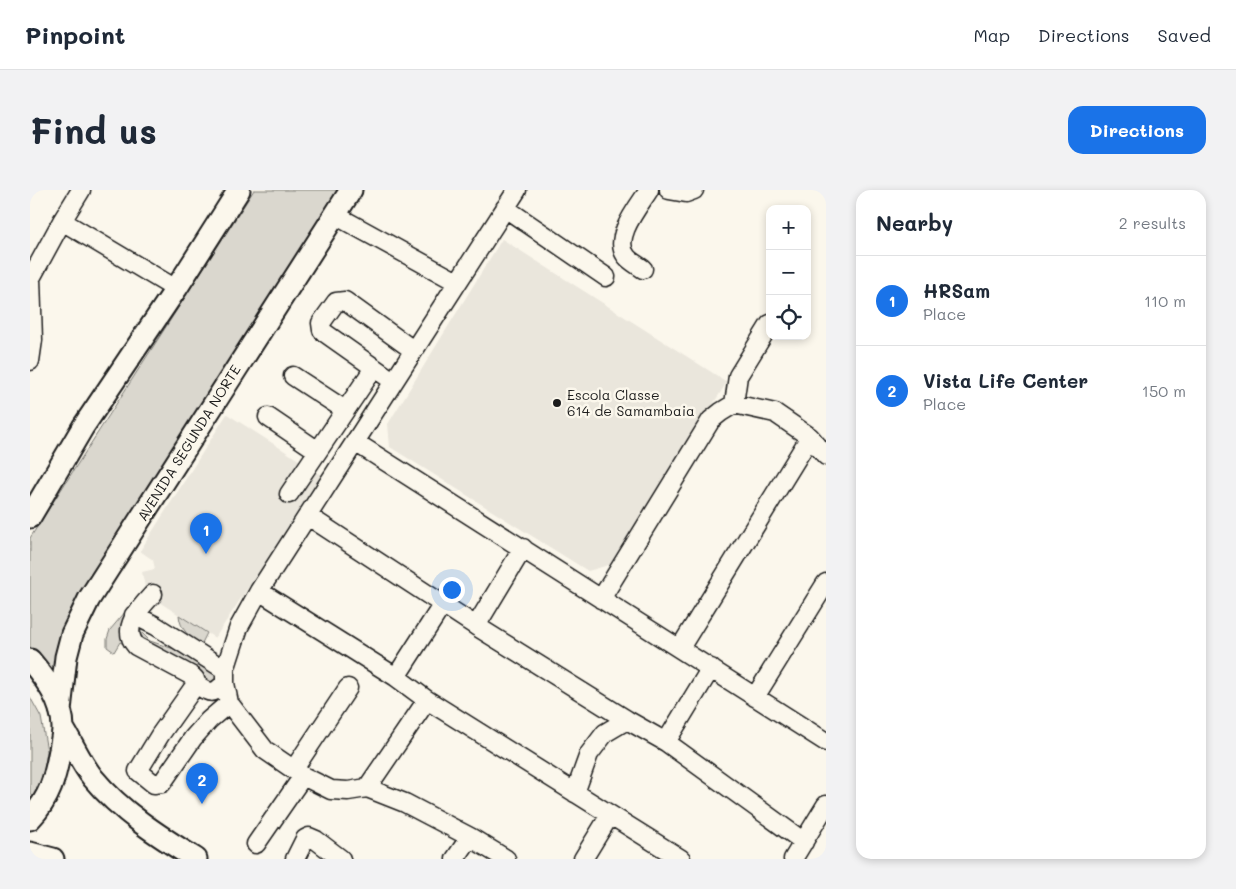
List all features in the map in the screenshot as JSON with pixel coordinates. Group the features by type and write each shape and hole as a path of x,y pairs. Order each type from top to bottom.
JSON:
{"main road":[{"path":"30,517 83,427 239,190"},
{"name":"AVENIDA SEGUNDA NORTE","path":"30,819 50,792 56,772 66,657 72,634 89,599 351,190"},
{"path":"30,660 46,679 61,719 92,776 123,809 196,859"},
{"path":"30,853 53,859"}],"street":[{"path":"30,361 33,340 30,278 81,190"},
{"path":"153,594 134,615 131,624 134,643 192,676 196,684 209,692 217,691 225,676 239,627 259,591 517,190"},
{"path":"643,268 627,257 621,246 623,232 649,190"},
{"path":"669,190 686,194 694,190"},
{"path":"505,208 606,276"},
{"path":"335,215 457,282"},
{"path":"62,221 176,288"},
{"path":"393,381 322,330 321,322 336,302 345,300 414,350"},
{"path":"734,404 738,376 766,330"},
{"path":"289,494 374,368"},
{"path":"293,376 346,410"},
{"path":"601,599 711,420 721,412 734,404 764,409 775,413 810,437 826,456"},
{"path":"268,418 318,450"},
{"path":"680,648 810,437"},
{"path":"355,442 826,742"},
{"path":"308,516 476,626 627,720 666,742 804,842"},
{"path":"476,626 523,548"},
{"path":"755,697 826,583"},
{"path":"259,591 396,677 427,700 681,859"},
{"path":"396,677 443,604"},
{"path":"134,615 156,626 225,676 229,703 265,750 299,773 331,790 348,791 367,788 405,803 470,837 506,859"},
{"path":"666,742 712,668"},
{"path":"196,684 160,735 138,771 154,784 162,783 193,738 209,720 229,703"},
{"path":"256,844 348,688"},
{"path":"367,788 427,700"},
{"path":"575,793 589,754 605,733 627,720"},
{"path":"793,859 826,805"},
{"path":"583,859 610,815"},
{"path":"295,859 305,839 309,837 341,859"},
{"path":"455,859 470,837"}],"shaded area":[{"path":"254,190 345,190 106,559 55,683 44,664 30,647 30,538"},
{"name":"Escola Classe 614 de Samambaia","path":"502,239 727,382 612,564 588,571 390,447 388,424"},
{"path":"227,414 322,475 215,638 159,602 162,599 160,590 146,592 142,572 155,569 153,560 140,551"},
{"path":"142,592 146,593 128,633 185,682 120,642 114,652 107,647 110,630"},
{"path":"179,615 207,633 201,645 189,636 181,625"},
{"path":"141,627 141,632 150,641 174,649 216,675 217,681 211,685 149,648 134,631"},
{"path":"30,697 41,717 47,751 42,785 30,806"}],"place":[{"name":"Escola Classe 614 de Samambaia","path":"557,403"},
{"name":"HRSam","path":"206,554"},
{"name":"Vista Life Center","path":"202,804"}]}
